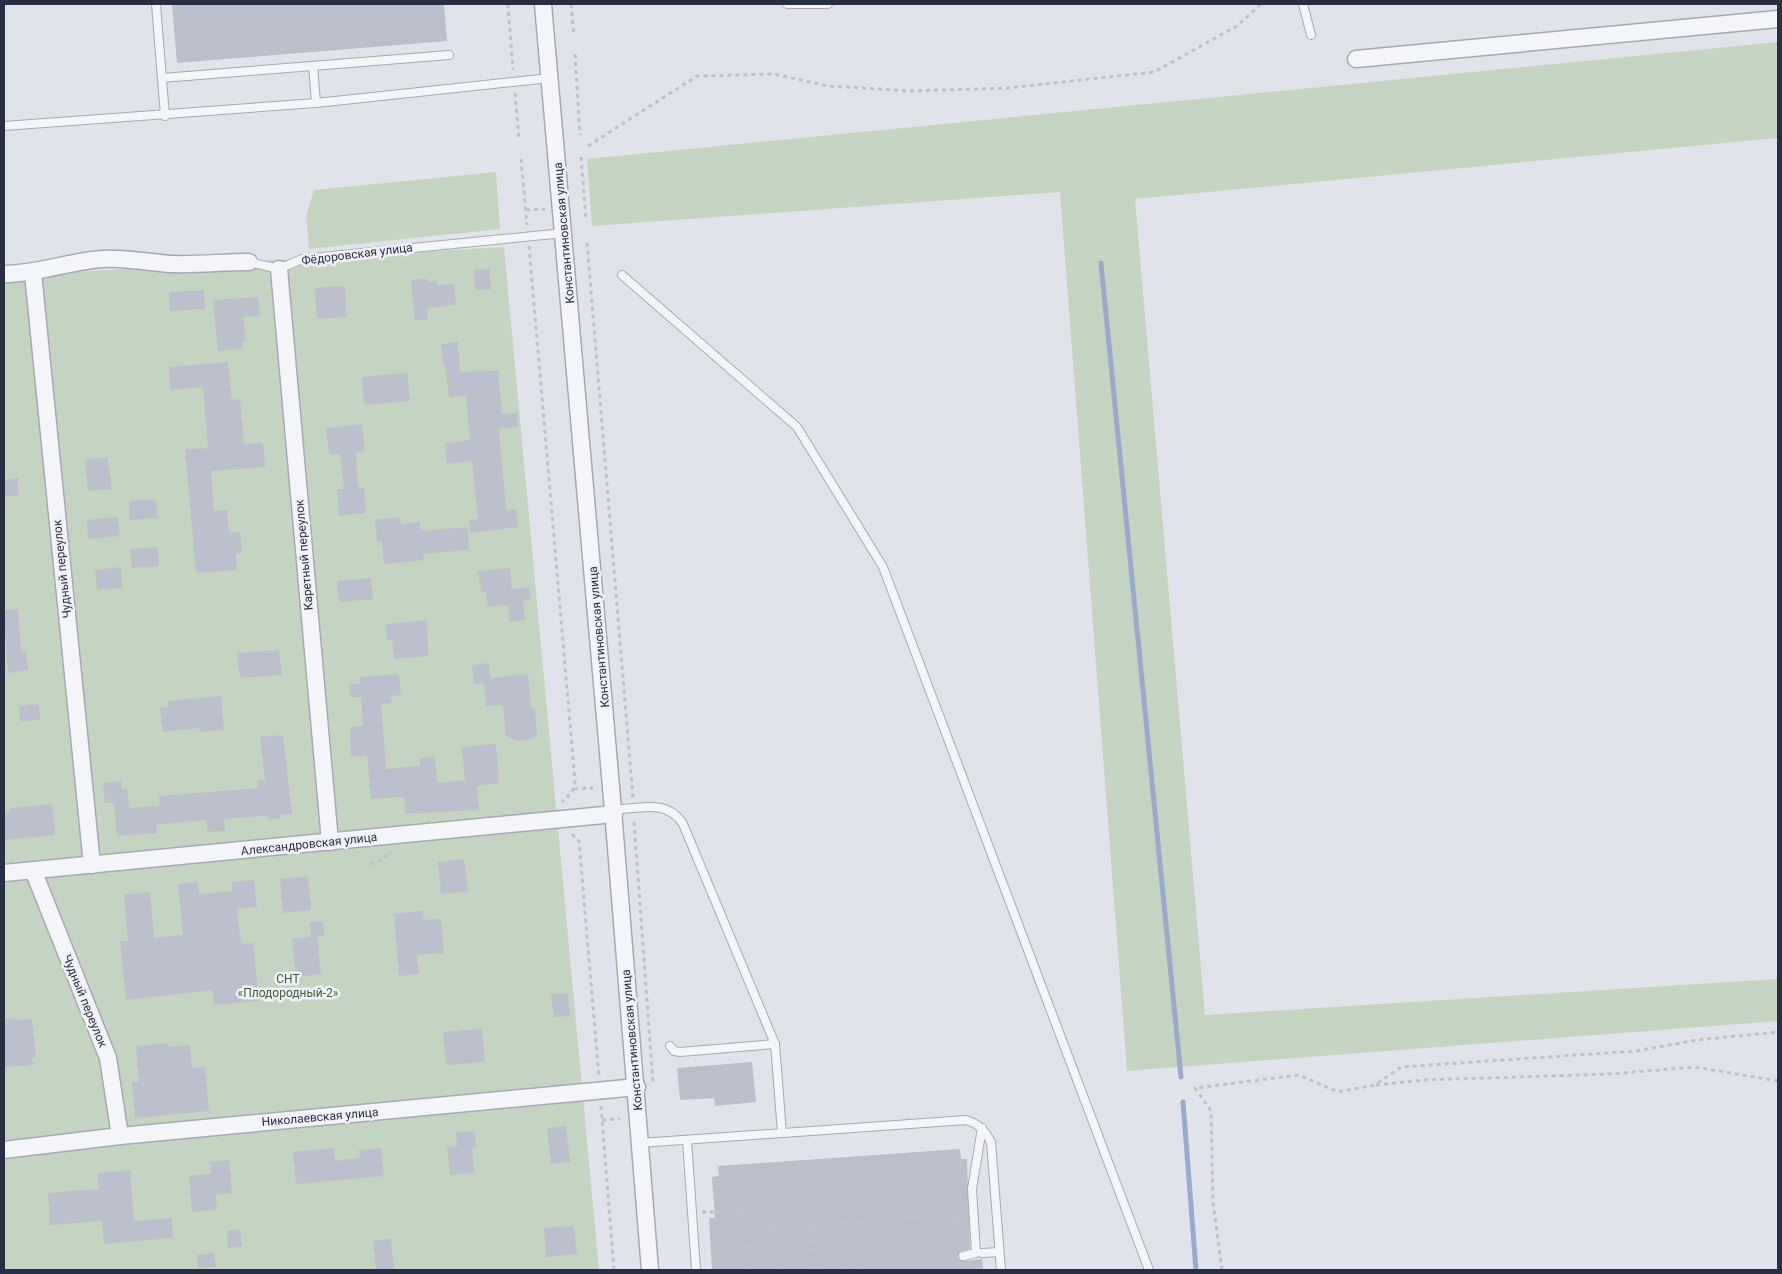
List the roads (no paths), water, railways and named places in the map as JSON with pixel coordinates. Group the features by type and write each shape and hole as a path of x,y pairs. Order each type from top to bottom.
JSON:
{"street":[{"name":"Константиновская улица","path":"543,4 614,812 650,1270"},
{"path":"1356,58 1778,19"},
{"path":"4,274 33,273 102,258 136,259 172,264 249,262"},
{"name":"Каретный переулок","path":"279,269 330,842"},
{"name":"Чудный переулок","path":"33,273 92,865"},
{"name":"Александровская улица","path":"4,873 330,842 614,812"},
{"name":"Чудный переулок","path":"33,870 108,1058 120,1136"},
{"name":"Николаевская улица","path":"4,1150 120,1136 637,1087"}],"lane":[{"path":"156,4 166,116"},
{"path":"787,4 828,4"},
{"path":"1304,4 1311,36"},
{"path":"162,78 449,55"},
{"path":"313,66 316,104"},
{"path":"4,126 316,104 550,78"},
{"name":"Фёдоровская улица","path":"279,269 302,258 564,233"},
{"path":"249,262 279,269"},
{"path":"622,275 797,428 883,567 1149,1270"},
{"path":"614,812 660,807 671,810 684,824 775,1044 782,1133"},
{"path":"670,1046 680,1052 775,1044"},
{"path":"640,1143 966,1120 982,1128 991,1142 1001,1270"},
{"path":"963,1256 976,1252 972,1188 982,1128"},
{"path":"687,1140 696,1270"},
{"path":"982,1253 999,1252"}],"waterway":[{"path":"1101,263 1181,1077"},
{"path":"1183,1102 1196,1270"}],"park label":[{"name":"СНТ «Плодородный-2»","path":"288,986"}]}
